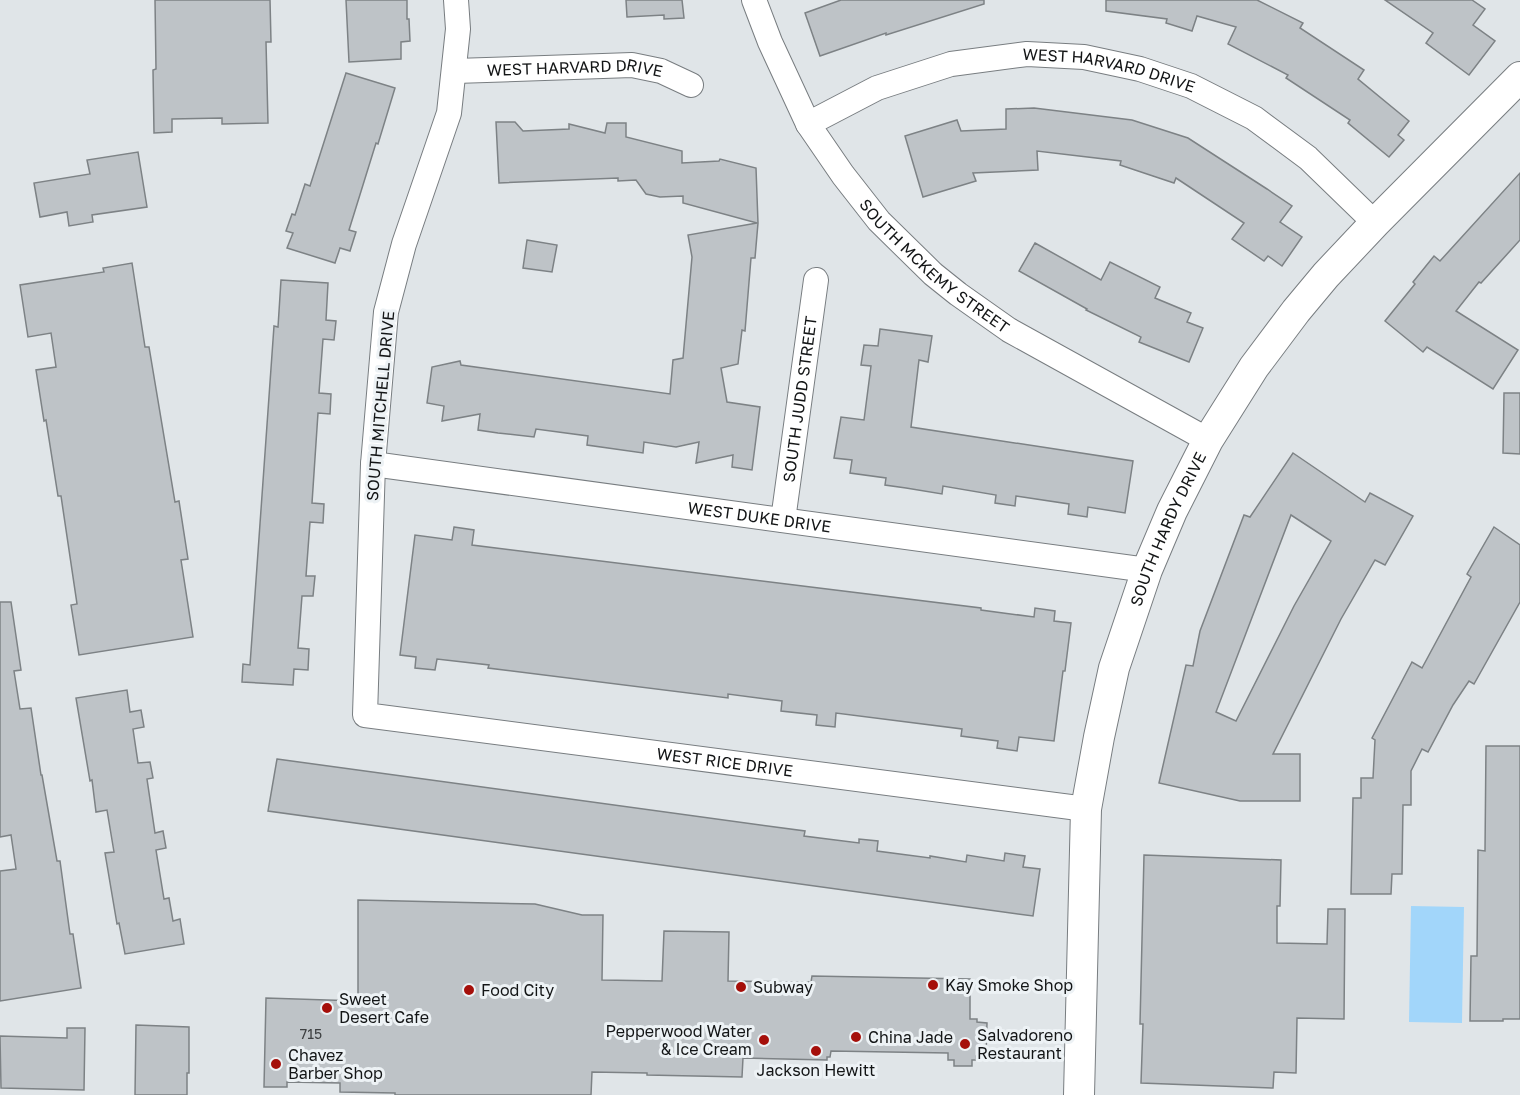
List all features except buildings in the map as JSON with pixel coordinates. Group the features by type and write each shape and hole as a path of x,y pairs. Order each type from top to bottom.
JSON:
{"street":[{"name":"SOUTH MITCHELL DRIVE","path":"365,715 373,464 386,312 404,244 449,112 458,28 456,0"},
{"name":"SOUTH MCKEMY STREET","path":"754,0 770,42 808,124 843,176 879,221 933,274 1009,330 1208,440"},
{"name":"WEST HARVARD DRIVE","path":"808,124 878,88 951,64 1027,54 1084,57 1140,69 1191,86 1254,118 1308,158 1376,223"},
{"name":"WEST HARVARD DRIVE","path":"454,71 632,65 661,71 691,85"},
{"name":"SOUTH HARDY DRIVE","path":"1079,1095 1086,809 1114,668 1147,570 1172,511 1208,440 1254,367 1296,311 1326,275 1520,77"},
{"name":"SOUTH JUDD STREET","path":"783,520 816,280"},
{"name":"WEST DUKE DRIVE","path":"373,464 1147,570"},
{"name":"WEST RICE DRIVE","path":"365,715 1086,809"}],"shaded area":[{"path":"1411,906 1464,907 1462,1023 1409,1022"}],"place":[{"name":"Kay Smoke Shop","path":"933,985"},
{"name":"Subway","path":"741,987"},
{"name":"Food City","path":"469,990"},
{"name":"Sweet Desert Cafe","path":"327,1008"},
{"name":"China Jade","path":"856,1037"},
{"name":"Pepperwood Water & Ice Cream","path":"764,1040"},
{"name":"Salvadoreno Restaurant","path":"965,1044"},
{"name":"Jackson Hewitt","path":"816,1051"},
{"name":"Chavez Barber Shop","path":"276,1064"}]}
